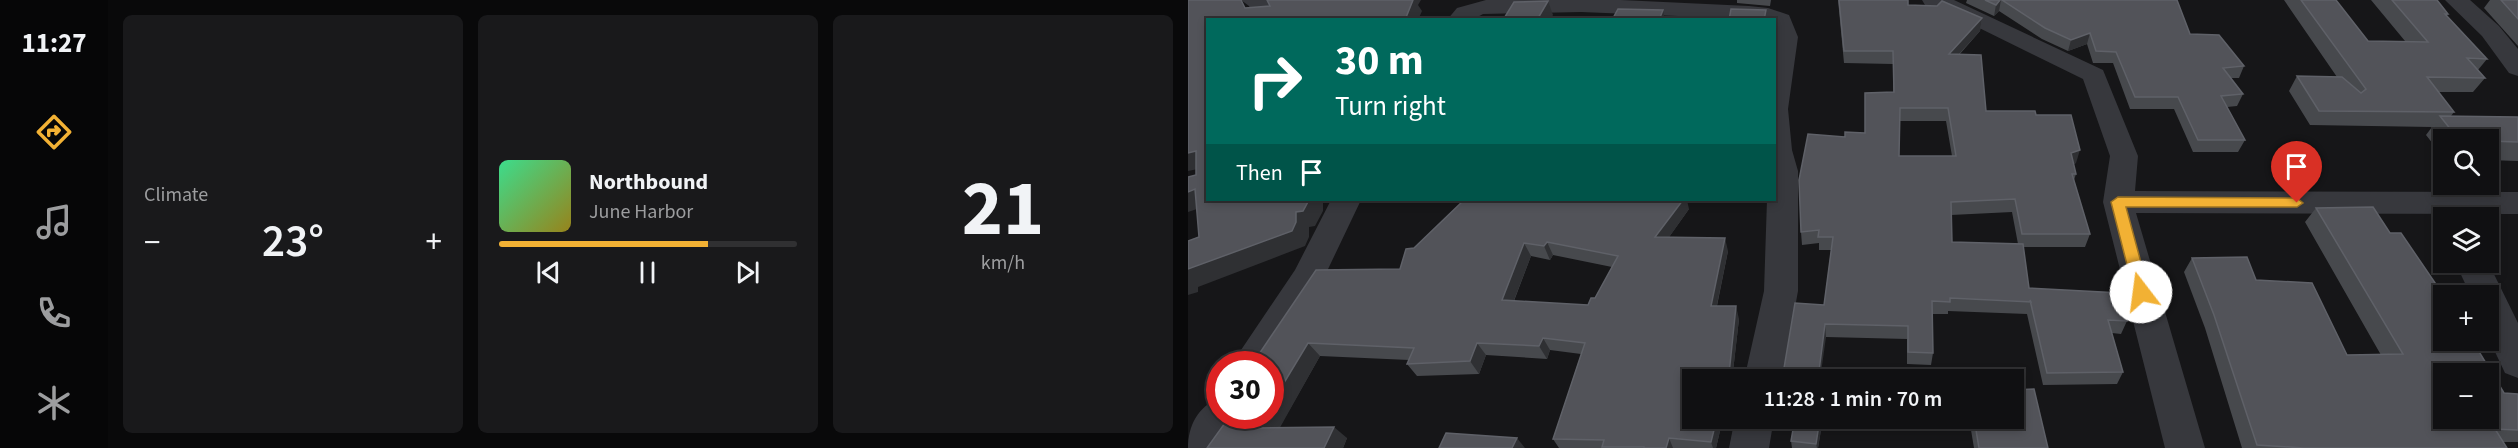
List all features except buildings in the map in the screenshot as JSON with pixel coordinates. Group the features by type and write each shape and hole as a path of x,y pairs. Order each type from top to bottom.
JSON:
{"street":[{"path":"1252,0 1258,1 1266,18"},
{"path":"1934,0 1978,18 2094,75 2124,156 2118,202 2185,448"},
{"path":"2456,0 2492,31 2505,46 2518,68"},
{"path":"1460,18 1465,13 1480,7 1581,4 1749,13 1776,18"},
{"path":"1776,18 1781,20 1786,37 1776,102"},
{"path":"1765,369 1781,291 1776,123"},
{"path":"1260,351 1307,279 1346,201"},
{"path":"2118,202 2433,212"},
{"path":"2482,207 2518,203"},
{"path":"2499,320 2518,362"},
{"path":"1199,448 1211,429"},
{"path":"1749,448 1753,429"}],"route":[{"path":"2141,292 2118,202 2297,203"}]}
